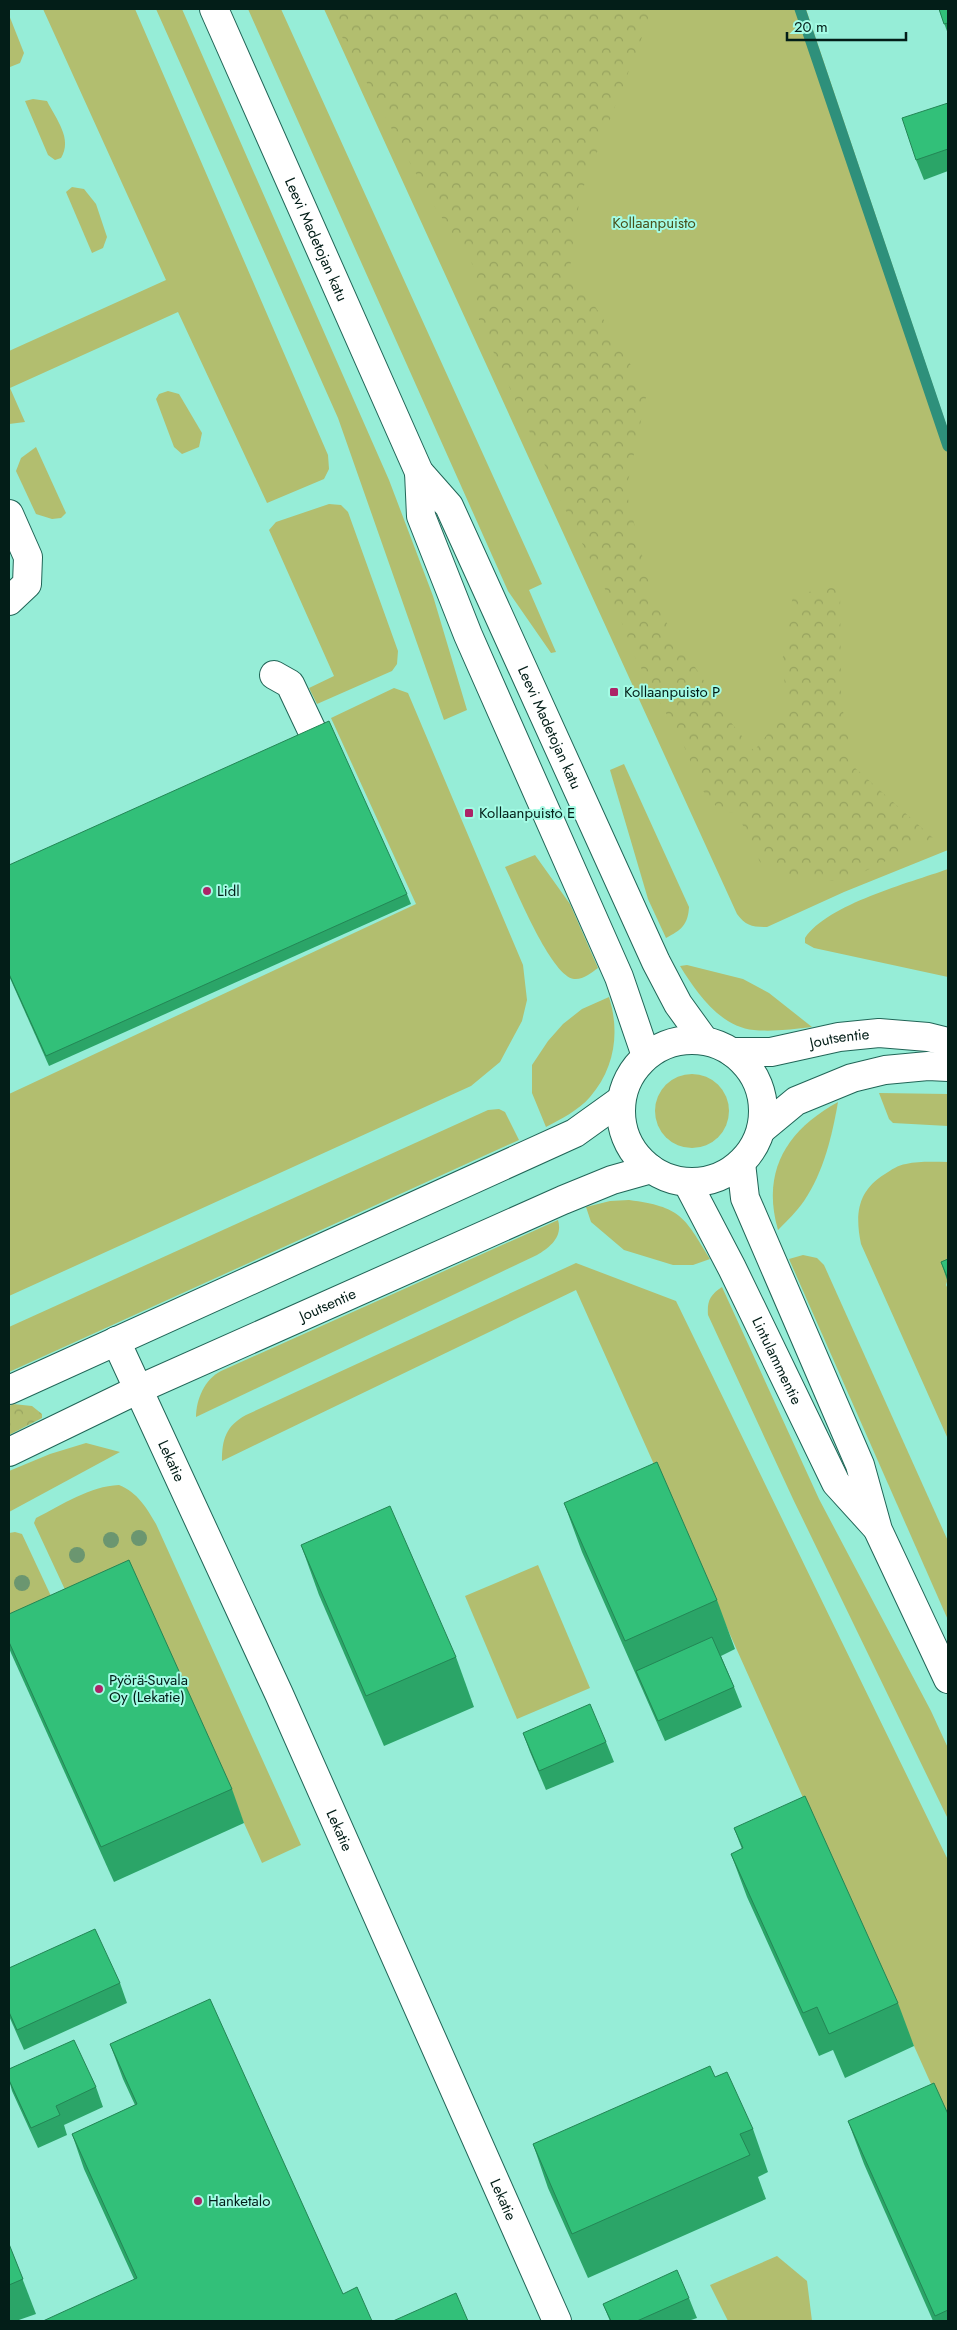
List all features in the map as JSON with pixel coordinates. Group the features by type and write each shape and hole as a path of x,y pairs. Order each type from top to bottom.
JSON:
{"street":[{"name":"Leevi Madetojan katu","path":"214,9 419,472 449,506 656,962 678,1004 704,1040"},
{"name":"Leevi Madetojan katu","path":"419,472 421,516 424,526 468,636 619,978 646,1056"},
{"path":"9,514 28,557 18,592"},
{"path":"274,675 290,684 316,739"},
{"name":"Joutsentie","path":"732,1052 771,1052 839,1037 879,1033 928,1037 948,1042"},
{"path":"684,1040 704,1040 732,1052 750,1069 757,1081 763,1105 761,1130 749,1154 741,1163 714,1179 687,1182 675,1181 651,1169 642,1162 627,1142 620,1116 621,1100 631,1073 646,1056 660,1047 684,1040"},
{"path":"761,1130 796,1101 852,1078 885,1070 928,1066 948,1067"},
{"path":"9,1390 576,1133 621,1100"},
{"name":"Lintulammentie","path":"741,1163 745,1198 860,1465 878,1530 948,1679"},
{"name":"Joutsentie","path":"9,1452 139,1389 563,1200 612,1180 651,1169"},
{"name":"Lintulammentie","path":"687,1182 732,1268 836,1483 878,1530"},
{"name":"Lekatie","path":"116,1341 279,1694 557,2321"}],"green space":[{"path":"43,9 135,9 328,455 329,469 324,479 267,503 178,312 10,388 25,422 9,424 9,351 166,280"},
{"path":"156,9 182,9 389,480 433,596 467,710 444,720 338,418"},
{"path":"248,9 281,9 542,584 529,590 556,652 551,653 508,591"},
{"name":"Kollaanpuisto","path":"324,9 806,9 948,430 948,850 844,892 767,927 750,925 737,914"},
{"path":"327,9 653,9 580,196 570,268 624,351 646,397 626,491 654,603 729,720 754,751 788,708 782,662 793,595 840,586 841,701 854,767 933,838 843,882 792,875 761,864 737,813 722,813 703,791 684,746 635,657 623,625 561,501 479,320 473,265 429,198"},
{"path":"9,15 24,53 20,63 10,67"},
{"path":"33,99 47,101 59,122 65,144 61,158 55,160 48,155 25,101"},
{"path":"72,187 84,189 96,204 107,237 103,248 92,253 66,192"},
{"path":"168,391 179,394 202,433 199,447 182,454 174,447 156,399 159,394"},
{"path":"36,447 66,513 61,518 52,519 36,514 16,471 21,458"},
{"path":"329,504 341,505 348,512 398,651 397,664 392,671 317,704 309,688 334,676 269,530 276,522"},
{"path":"394,688 408,693 523,965 527,1000 522,1021 500,1062 471,1086 9,1296 9,1094 416,904 331,718"},
{"path":"624,764 689,907 683,926 666,938 648,899 610,770"},
{"path":"535,855 570,904 598,968 584,977 574,979 565,974 555,963 535,930 505,867"},
{"path":"948,869 948,977 814,948 805,943 805,938 816,926 850,905 870,896"},
{"path":"687,965 743,979 769,993 812,1027 761,1031 730,1022 710,1007 701,997 680,966"},
{"path":"609,997 614,1023 614,1036 610,1062 605,1074 586,1102 570,1114 546,1127 532,1093 532,1065 548,1041 563,1024 582,1009"},
{"path":"692,1074 706,1077 718,1085 726,1097 729,1111 726,1125 718,1137 706,1145 692,1148 678,1145 666,1137 658,1125 655,1111 658,1097 666,1085 678,1077"},
{"path":"879,1093 948,1094 948,1126 893,1123 889,1119"},
{"path":"838,1102 830,1140 817,1178 801,1205 778,1230 773,1189 776,1171 782,1154 792,1139 805,1126 820,1113"},
{"path":"499,1109 505,1112 519,1140 9,1372 9,1327 488,1110"},
{"path":"948,1162 948,1278 946,1285 948,1289 948,1439 861,1244 858,1223 860,1204 864,1196 869,1188 885,1174 895,1168 911,1163"},
{"path":"629,1200 671,1210 687,1223 710,1259 693,1265 673,1265 624,1250 591,1222 586,1207 610,1201"},
{"path":"558,1220 559,1232 554,1241 537,1255 196,1417 196,1410 202,1390 210,1379 221,1371"},
{"path":"803,1255 817,1258 824,1265 948,1541 948,1620 789,1259"},
{"path":"576,1263 676,1301 948,1860 948,2122 576,1290 222,1461 224,1440 227,1434 239,1419 246,1415"},
{"path":"722,1287 819,1499 931,1711 948,1748 948,1819 793,1499 708,1315 710,1299"},
{"path":"13,1404 32,1406 42,1414 42,1418 9,1435 9,1406"},
{"path":"86,1443 120,1452 9,1512 9,1471 50,1454"},
{"path":"119,1485 136,1496 145,1506 156,1524 301,1845 262,1863 141,1595 80,1622 34,1523 36,1518 87,1492"},
{"path":"9,1533 22,1534 58,1611 9,1633"},
{"path":"538,1565 590,1688 517,1719 465,1596"},
{"path":"777,2256 807,2281 812,2321 728,2321 710,2285"}],"building":[{"path":"939,9 948,9 948,23 944,24"},
{"path":"948,103 948,149 916,160 902,118"},
{"name":"Lidl","path":"329,721 407,894 46,1056 9,974 9,865"},
{"path":"948,1259 948,1279 941,1262"},
{"path":"657,1462 717,1600 625,1641 564,1503"},
{"path":"390,1506 456,1657 366,1696 301,1545"},
{"path":"129,1560 232,1789 101,1847 9,1642 9,1614"},
{"path":"712,1637 734,1687 658,1721 636,1671"},
{"path":"590,1704 606,1742 539,1771 523,1733"},
{"path":"805,1796 898,2003 829,2034 817,2007 803,2013 731,1854 743,1848 734,1828"},
{"path":"95,1929 120,1983 17,2030 9,2012 9,1968"},
{"name":"Hanketalo","path":"210,1999 343,2294 357,2287 372,2321 43,2321 137,2278 72,2134 137,2104 110,2044"},
{"path":"74,2040 96,2087 56,2106 60,2115 31,2128 9,2080 9,2069"},
{"path":"710,2066 715,2077 727,2072 753,2129 740,2134 750,2155 572,2234 533,2144"},
{"path":"934,2083 948,2114 948,2310 935,2316 848,2121"},
{"path":"9,2244 23,2279 9,2285"},
{"path":"677,2270 689,2298 637,2321 611,2321 603,2304"},
{"path":"456,2293 468,2321 393,2321"}],"waterway":[{"path":"800,9 948,446"}],"place":[{"name":"Kollaanpuisto P","path":"614,692"},
{"name":"Kollaanpuisto E","path":"469,813"},
{"name":"Lidl","path":"207,891"},
{"name":"Pyörä-Suvala Oy (Lekatie)","path":"99,1689"},
{"name":"Hanketalo","path":"198,2201"}]}
